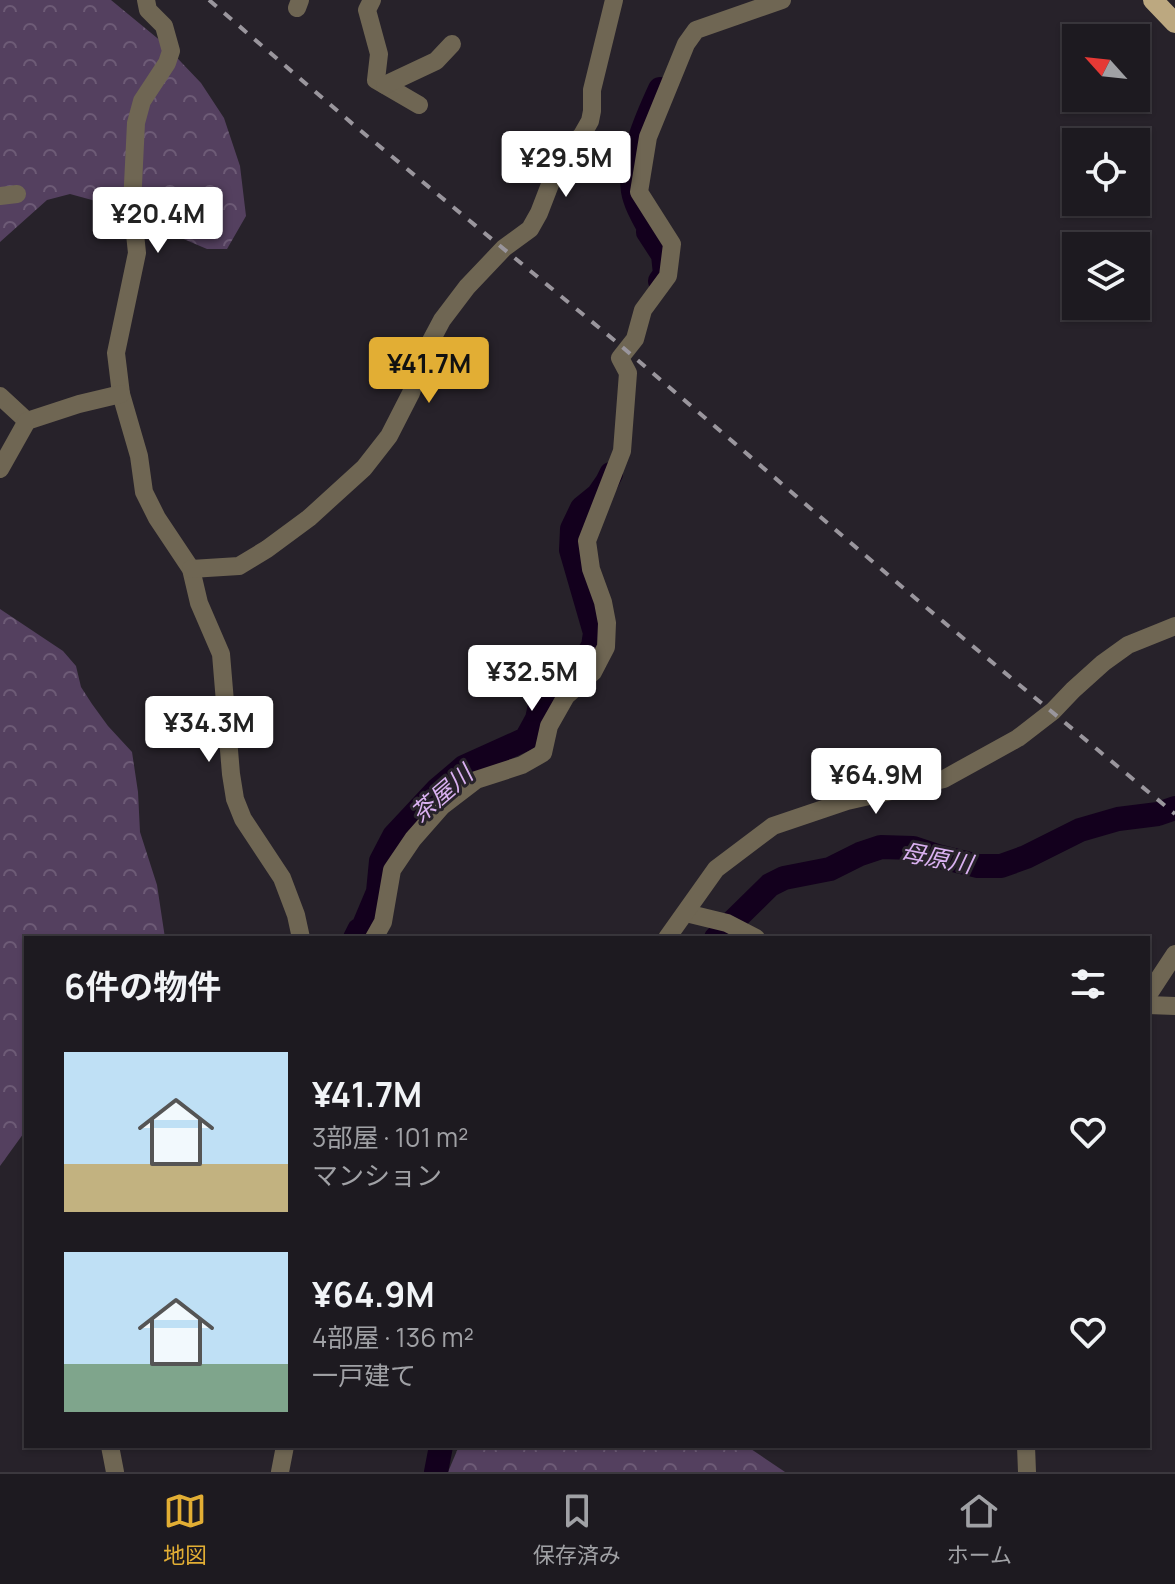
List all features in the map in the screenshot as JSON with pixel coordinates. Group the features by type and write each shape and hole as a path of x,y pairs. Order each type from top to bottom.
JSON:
{"main road":[{"path":"1153,0 1175,23"}],"street":[{"path":"146,0 148,10 164,26 171,51 167,63 142,101 136,123 132,205 137,253 116,353 121,394 139,456 144,492 157,518 191,569 199,603 221,654 235,799 243,819 282,878 301,936"},
{"path":"372,0 367,10 379,54 376,80 419,105"},
{"path":"191,569 239,566 267,549 309,518 364,468 389,436 442,320 467,287 504,248 530,229 561,156 582,135 590,121 592,90 614,0"},
{"path":"375,936 383,922 392,870 413,839 442,806 476,780 522,765 543,753 549,726 566,696 593,672 606,647 607,623 591,569 587,541 622,451 628,373 620,358 635,339 643,310 668,276 672,244 639,192 648,137 686,44 696,30 782,0"},
{"path":"385,85 436,61 452,44"},
{"path":"0,469 27,421 121,394"},
{"path":"0,396 27,421"},
{"path":"669,936 716,869 773,826 847,801 944,779 1018,738 1128,645 1175,626"},
{"path":"686,913 727,923 752,936"},
{"path":"1150,992 1175,954"},
{"path":"1150,1005 1175,1006"},
{"path":"110,1448 115,1472"},
{"path":"280,1472 285,1448"},
{"path":"1026,1448 1027,1472"}],"green space":[{"path":"0,0 111,0 162,42 201,83 224,118 240,166 246,216 227,249 207,249 92,200 70,194 47,200 0,242"},
{"path":"0,609 63,651 76,666 81,687 92,704 132,752 140,832 157,885 165,936 24,936 24,1133 0,1166"},
{"path":"458,1448 749,1448 785,1472 448,1472"}],"waterway":[{"name":"茶屋川","path":"660,89 638,143 632,187 648,232 663,255 665,274 660,281"},
{"name":"茶屋川","path":"356,936 362,930 378,892 381,861 394,836 437,790 464,767 526,739 547,690 585,659 593,646 595,633 571,550 572,529 582,508 598,495 611,474"},
{"name":"母原川","path":"718,936 770,885 784,878 830,869 881,847 913,848 978,866 1001,866 1080,830 1175,808"},
{"name":"母原川","path":"436,1472 441,1448"}],"railway":[{"path":"209,0 355,126 620,345 922,604 1175,814"}]}
